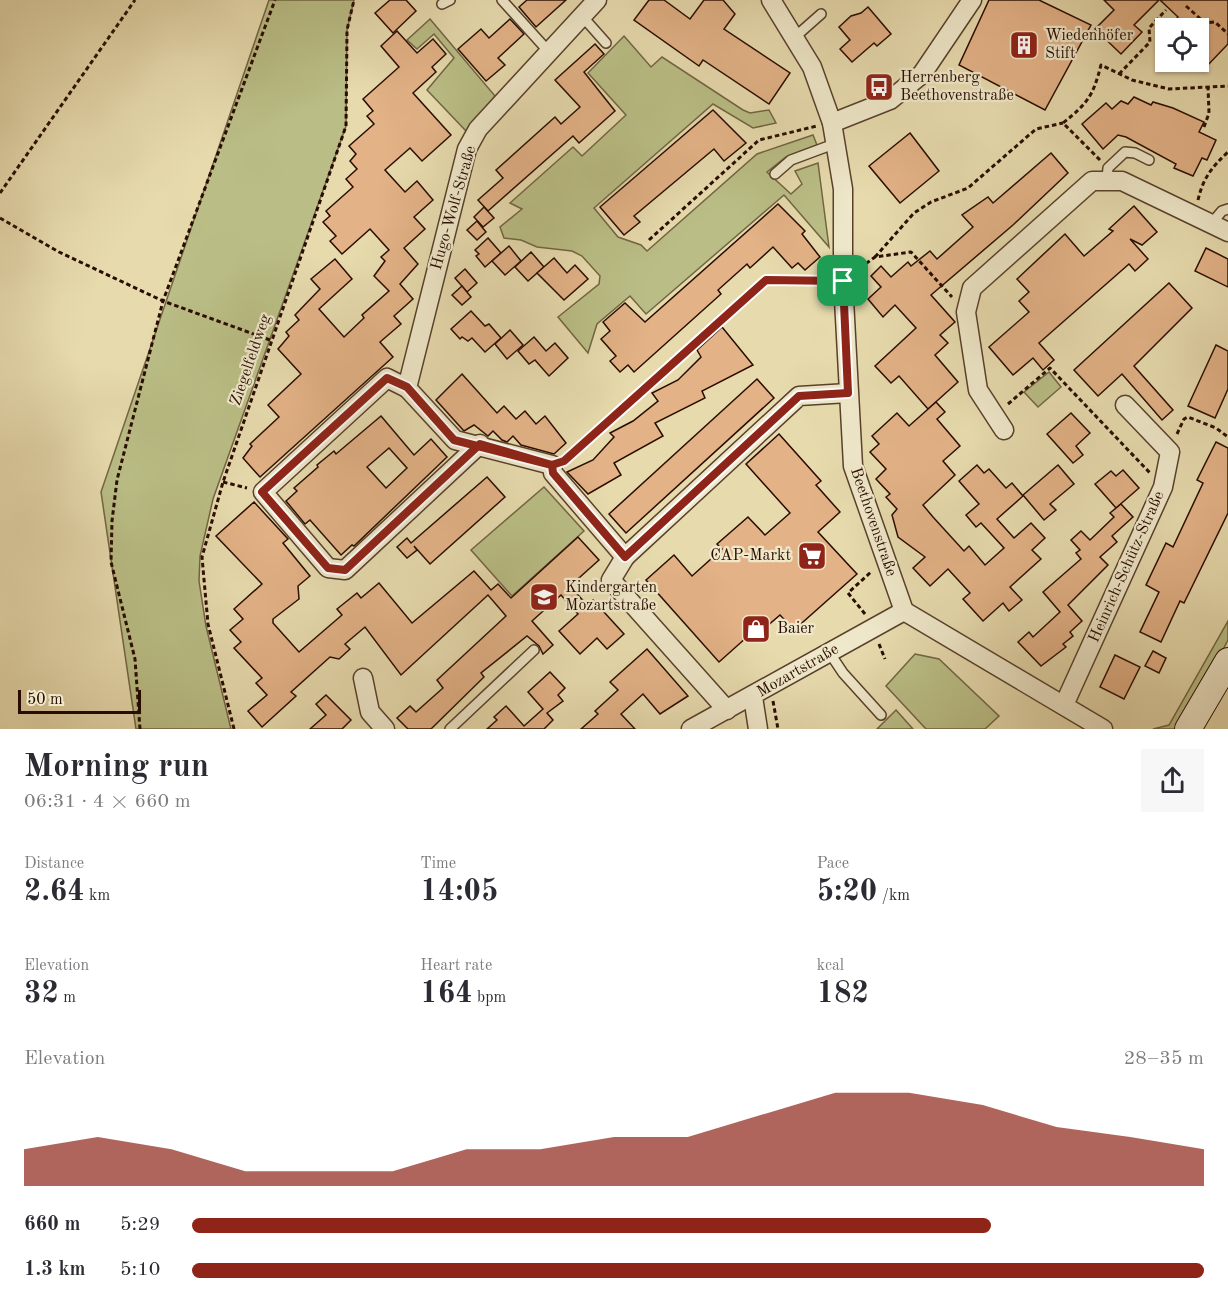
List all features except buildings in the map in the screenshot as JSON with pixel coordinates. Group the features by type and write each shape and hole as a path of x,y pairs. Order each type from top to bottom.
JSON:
{"main road":[{"path":"1188,729 1228,661"}],"street":[{"name":"Hugo-Wolf-Straße","path":"407,387 467,149 478,129 597,0"},
{"name":"Beethovenstraße","path":"771,0 812,67 832,123 843,189 843,280 853,466 904,611"},
{"path":"832,123 890,100 922,74 972,0"},
{"path":"999,423 978,390 966,312 972,288 1092,181 1107,173 1228,232"},
{"path":"480,444 345,570 328,568 262,492 387,378 407,387 454,440 480,444 553,469 625,557"},
{"path":"727,710 611,580 625,557 799,396 848,393"},
{"path":"1125,405 1170,452"},
{"name":"Heinrich-Schütz-Straße","path":"1064,705 1163,487 1170,452"},
{"path":"904,611 1103,729"},
{"name":"Mozartstraße","path":"691,729 904,611"},
{"path":"363,678 370,712 385,729"},
{"path":"758,729 761,692"}],"lane":[{"path":"502,0 549,52"},
{"path":"795,37 821,14"},
{"path":"582,16 606,43"},
{"path":"775,174 791,160 834,144"},
{"path":"1107,173 1125,152 1135,153 1149,160"},
{"path":"1203,220 1228,208"},
{"path":"450,729 534,650"},
{"path":"830,652 843,673 881,715"}],"path":[{"path":"0,193 135,0"},
{"path":"140,729 135,659 111,562 112,521 117,480 163,301 275,0"},
{"name":"Ziegelfeldweg","path":"234,729 208,624 202,582 202,557 223,482 270,340 346,126 347,30 354,0"},
{"path":"1186,6 1205,23 1215,22 1228,34"},
{"path":"1119,74 1150,42 1149,28 1166,10"},
{"path":"553,469 766,280 843,280 876,257 914,213 931,202 968,188 1036,129 1063,123 1087,104 1095,88 1101,65 1132,80 1169,89 1228,86"},
{"path":"1204,127 1209,113 1208,87"},
{"path":"649,240 759,140 832,123"},
{"path":"1063,123 1107,173"},
{"path":"1203,220 1202,182 1212,166 1228,152"},
{"path":"0,218 59,252 163,301 270,340"},
{"path":"876,257 910,252 966,312"},
{"path":"999,423 1050,368 1163,487"},
{"path":"1170,452 1184,419 1188,417 1216,428 1218,433 1228,437"},
{"path":"223,482 262,492"},
{"path":"848,593 874,570 888,565"},
{"path":"761,692 778,729"}],"green space":[{"path":"269,0 354,0 347,30 346,126 213,499 200,556 199,581 206,626 231,729 136,729 101,492"},
{"path":"430,19 495,96 467,132 427,90 454,58 434,34 417,49 407,40"},
{"path":"624,36 651,67 662,57 743,110 750,113 769,110 776,123 753,128 713,104 594,208 618,237 641,245 647,251 757,154 813,135 817,145 786,157 767,172 791,194 802,184 795,171 818,163 829,247 784,195 646,314 630,296 597,324 588,353 558,317 599,284 600,276 582,256 572,251 537,247 521,240 504,238 500,227 522,209 510,203 573,147 582,156 626,115 588,73"},
{"path":"1049,372 1061,387 1038,407 1024,392"},
{"path":"544,487 584,531 512,596 471,550"},
{"path":"1228,621 1228,640 1199,695 1177,729 1153,729 1169,725"},
{"path":"915,654 939,659 999,716 985,729 926,729 886,686"},
{"path":"896,710 913,729 877,729"}],"place":[{"name":"Wiedenhöfer Stift","path":"1024,45"},
{"name":"Herrenberg Beethovenstraße","path":"879,87"},
{"name":"CAP-Markt","path":"812,556"},
{"name":"Kindergarten Mozartstraße","path":"544,597"},
{"name":"Baier","path":"756,629"}],"route":[{"path":"843,281 766,280 564,461 552,465 480,444 454,440 407,387 387,378 262,492 328,568 345,570 480,444 552,465 553,473 625,557 799,396 848,393 843,281"}]}
